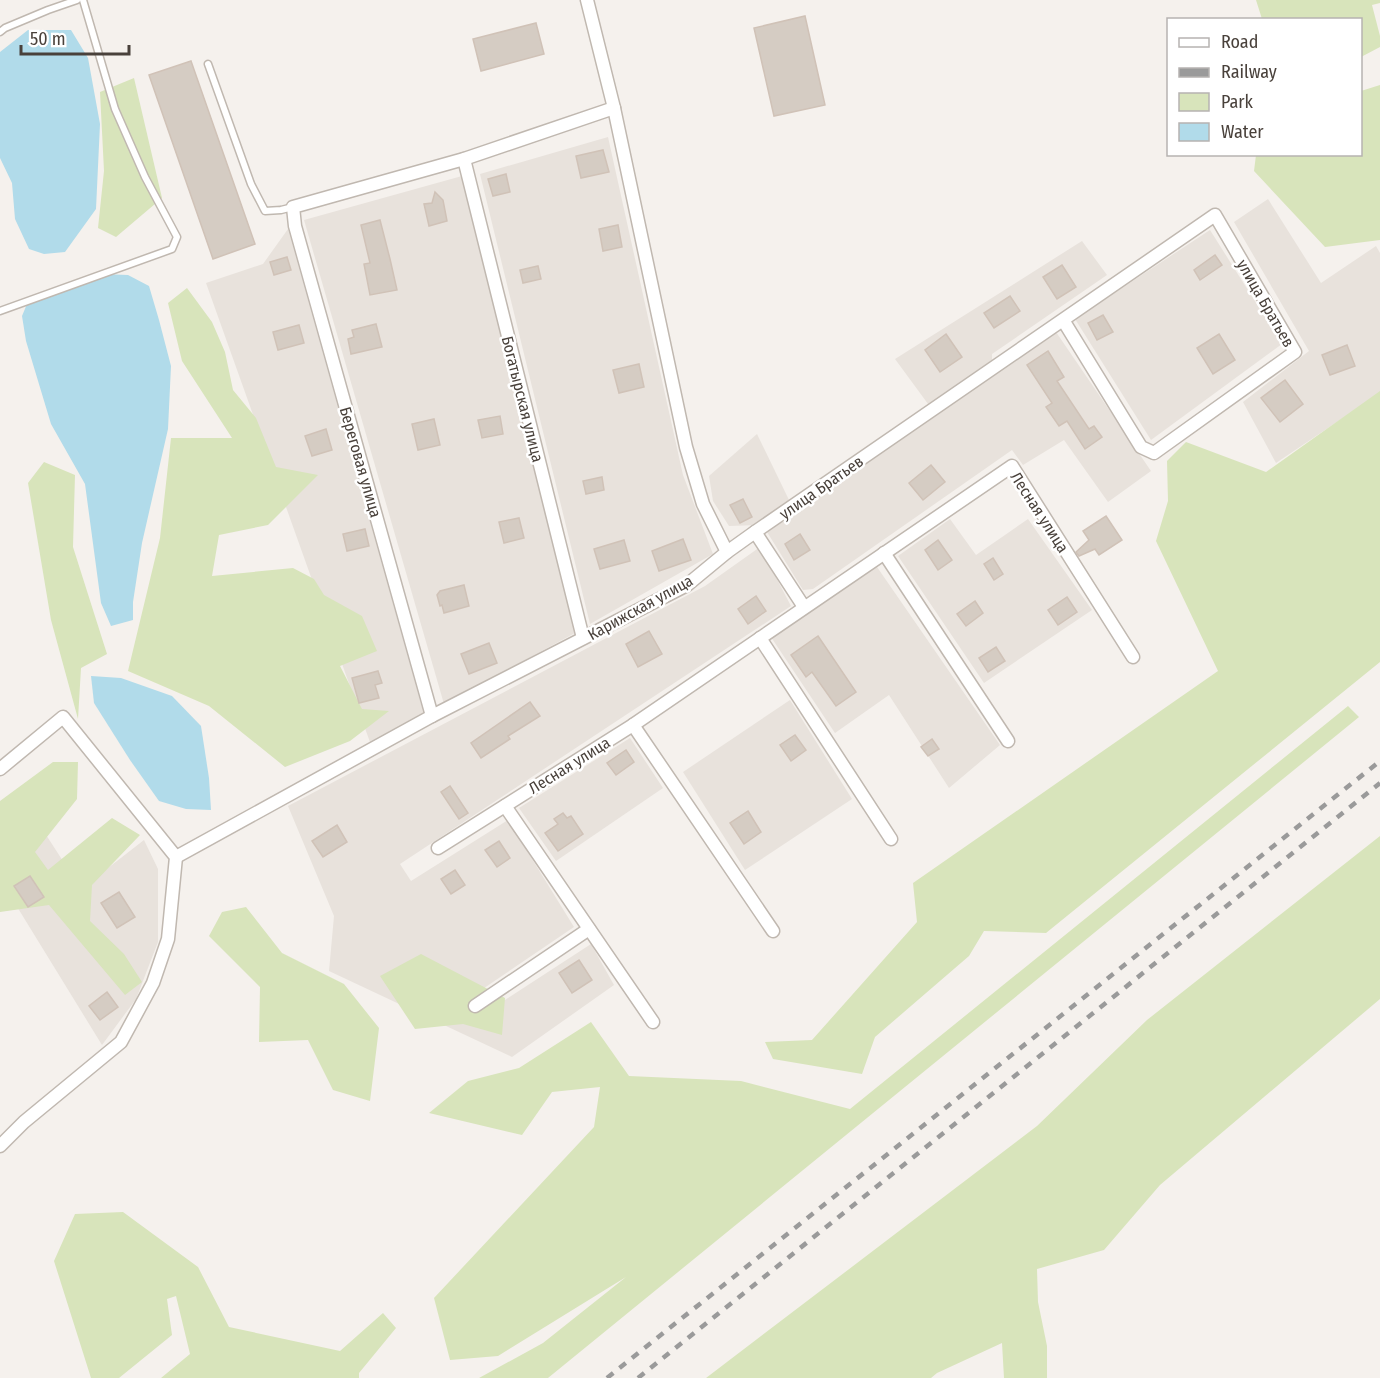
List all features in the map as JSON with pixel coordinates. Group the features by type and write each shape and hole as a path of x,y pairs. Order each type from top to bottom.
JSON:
{"street":[{"path":"587,0 614,108 686,447 703,504 727,552"},
{"path":"293,207 464,159 614,108"},
{"name":"Богатырская улица","path":"464,159 584,638"},
{"name":"Береговая улица","path":"293,207 295,226 432,716"},
{"name":"улица Братьев","path":"727,552 1215,215 1295,352 1154,453 1141,447 1063,320"},
{"name":"Лесная улица","path":"438,848 633,725 1011,466 1132,657"},
{"path":"755,532 804,607"},
{"name":"Карижская улица","path":"176,857 432,716 687,585 727,552"},
{"path":"884,553 1008,741"},
{"path":"760,638 891,839"},
{"path":"0,769 63,717 176,857 168,939 153,983 121,1042 24,1122 0,1146"},
{"path":"633,725 773,931"},
{"path":"505,806 653,1022"},
{"path":"475,1006 589,929"}],"lane":[{"path":"0,32 48,9 77,0"},
{"path":"0,311 172,249 177,237 145,177 115,109 83,0"},
{"path":"208,64 251,184 265,211 293,207"}],"shaded area":[{"path":"608,137 683,475 713,554 590,624 480,174"},
{"path":"462,176 575,633 444,704 304,220"},
{"path":"1268,199 1321,283 1376,246 1380,253 1380,393 1276,463 1243,402 1309,351 1234,222"},
{"path":"288,229 424,715 371,745 206,283 263,264"},
{"path":"1210,230 1282,344 1151,440 1075,319"},
{"path":"1082,241 1107,275 992,354 992,364 931,408 895,359"},
{"path":"1056,332 1151,471 1108,502 1064,440 1023,465 1012,450 813,589 803,590 767,532"},
{"path":"757,434 789,500 758,525 729,526 713,501 709,476"},
{"path":"950,519 976,555 1028,519 1092,610 984,683 898,556"},
{"path":"760,547 791,606 400,864 411,881 508,820 574,927 459,1005 471,1022 591,944 614,985 512,1057 329,971 334,916 288,806 705,586"},
{"path":"877,567 1000,745 949,788 889,695 835,733 771,637"},
{"path":"790,700 852,799 745,870 683,772"},
{"path":"630,738 663,788 556,861 519,808"},
{"path":"39,824 81,889 144,840 158,869 158,942 136,999 102,1045 0,879"}],"green space":[{"path":"1256,0 1380,0 1380,3 1372,5 1380,36 1380,47 1362,56 1362,18 1262,18"},
{"path":"134,78 162,198 116,237 98,228 104,171 100,92"},
{"path":"1380,85 1380,240 1325,247 1254,171 1256,156 1362,156 1362,91"},
{"path":"187,288 212,322 225,352 233,390 256,418 276,467 318,475 268,525 219,535 212,576 293,568 314,579 324,595 362,616 377,651 340,666 362,709 389,711 350,741 285,767 209,706 128,671 160,538 171,438 232,438 182,361 168,303"},
{"path":"1380,391 1380,662 1046,933 984,931 969,956 875,1037 862,1074 773,1059 765,1042 812,1040 917,922 913,883 1218,671 1156,541 1168,501 1167,461 1186,442 1266,472"},
{"path":"44,462 75,475 73,547 107,654 81,668 78,719 51,620 28,483"},
{"path":"1348,706 1359,717 548,1378 479,1378 543,1343 626,1277 498,1356 450,1360 434,1298 594,1127 600,1087 552,1092 522,1135 429,1113 468,1081 519,1068 591,1022 629,1076 741,1081 850,1109"},
{"path":"53,762 78,762 77,799 35,852 48,870 112,818 140,835 92,885 90,921 124,954 142,982 125,995 49,905 0,912 0,801"},
{"path":"1380,836 1380,999 1160,1185 1104,1250 1037,1269 1038,1302 1047,1346 1047,1378 1004,1378 1002,1343 937,1373 931,1378 706,1378 1037,1126 1147,1020"},
{"path":"246,907 282,953 344,984 379,1028 370,1101 333,1090 308,1040 259,1042 260,987 209,936 222,912"},
{"path":"421,954 505,998 502,1035 463,1024 415,1029 380,976"},
{"path":"123,1212 198,1267 229,1327 340,1351 383,1313 396,1328 359,1373 359,1378 161,1378 190,1354 176,1296 167,1299 172,1335 119,1378 91,1378 54,1261 75,1214"}],"water":[{"path":"28,30 71,30 88,58 100,124 96,209 65,252 44,254 29,249 15,219 12,183 0,158 0,52"},
{"path":"102,274 128,275 149,286 171,366 168,429 142,543 133,602 133,620 111,626 101,603 85,484 51,424 26,341 22,316 27,304"},
{"path":"91,676 121,678 172,696 201,726 211,810 186,809 159,801 94,703"}],"building":[{"path":"805,16 825,105 774,116 754,28"},
{"path":"536,23 544,54 481,71 473,39"},
{"path":"191,61 255,244 213,259 149,75"},
{"path":"603,150 609,172 581,178 576,156"},
{"path":"506,174 510,192 493,196 488,179"},
{"path":"435,192 443,200 447,221 429,226 424,204 432,203"},
{"path":"380,220 397,290 370,295 364,264 370,263 361,225"},
{"path":"618,225 622,247 603,251 599,229"},
{"path":"1215,255 1222,265 1200,280 1194,270"},
{"path":"287,257 291,270 274,275 270,262"},
{"path":"1062,265 1076,287 1057,299 1043,277"},
{"path":"538,266 541,279 523,283 520,270"},
{"path":"1010,296 1020,311 994,328 984,313"},
{"path":"1103,315 1113,332 1097,340 1088,323"},
{"path":"376,324 382,347 351,354 348,339 354,337 352,330"},
{"path":"299,325 304,343 278,350 273,332"},
{"path":"946,334 962,357 940,372 925,350"},
{"path":"1219,334 1235,360 1213,374 1197,348"},
{"path":"1347,345 1355,366 1330,375 1322,355"},
{"path":"1048,351 1064,377 1057,381 1089,429 1094,426 1102,437 1085,449 1067,421 1059,426 1046,407 1052,403 1027,365"},
{"path":"639,364 644,387 619,393 613,370"},
{"path":"1285,380 1303,404 1280,422 1261,398"},
{"path":"500,416 503,434 482,438 478,420"},
{"path":"434,419 440,445 418,450 412,424"},
{"path":"326,429 332,450 312,456 305,436"},
{"path":"931,465 945,482 923,500 909,483"},
{"path":"602,477 604,490 586,494 583,481"},
{"path":"743,499 752,517 740,523 730,505"},
{"path":"1106,516 1122,540 1099,555 1095,549 1079,556 1076,552 1089,540 1083,531"},
{"path":"519,518 524,538 504,543 499,522"},
{"path":"365,529 369,546 347,551 343,534"},
{"path":"800,534 810,550 794,560 785,544"},
{"path":"683,539 691,560 659,571 652,551"},
{"path":"624,540 630,561 600,569 594,549"},
{"path":"938,540 952,560 938,570 925,550"},
{"path":"993,558 1003,574 994,580 984,564"},
{"path":"464,585 469,606 444,613 437,595 440,591"},
{"path":"756,596 766,611 748,624 738,609"},
{"path":"1067,597 1077,612 1058,625 1048,610"},
{"path":"975,601 983,613 966,626 957,614"},
{"path":"649,631 662,654 638,667 626,644"},
{"path":"818,636 856,692 836,706 812,672 806,677 791,655"},
{"path":"489,643 497,663 469,674 461,654"},
{"path":"996,647 1005,661 988,672 979,658"},
{"path":"378,671 382,683 375,685 379,698 359,703 352,678"},
{"path":"530,702 540,716 508,736 510,739 481,758 471,743"},
{"path":"795,735 806,750 791,761 780,745"},
{"path":"932,739 939,749 928,756 921,747"},
{"path":"626,750 634,762 616,775 607,763"},
{"path":"450,786 468,813 459,819 441,792"},
{"path":"748,811 761,832 744,844 730,823"},
{"path":"563,813 567,818 571,816 583,834 558,851 545,833 558,824 554,819"},
{"path":"337,825 347,842 323,857 312,841"},
{"path":"499,841 510,858 497,867 485,850"},
{"path":"455,870 465,885 451,894 441,879"},
{"path":"30,876 44,897 28,907 14,886"},
{"path":"119,892 135,917 117,928 101,903"},
{"path":"579,960 592,980 572,993 559,973"},
{"path":"107,992 118,1007 100,1020 89,1006"}],"railway":[{"path":"607,1378 1380,761"},
{"path":"638,1378 1380,783"}]}
